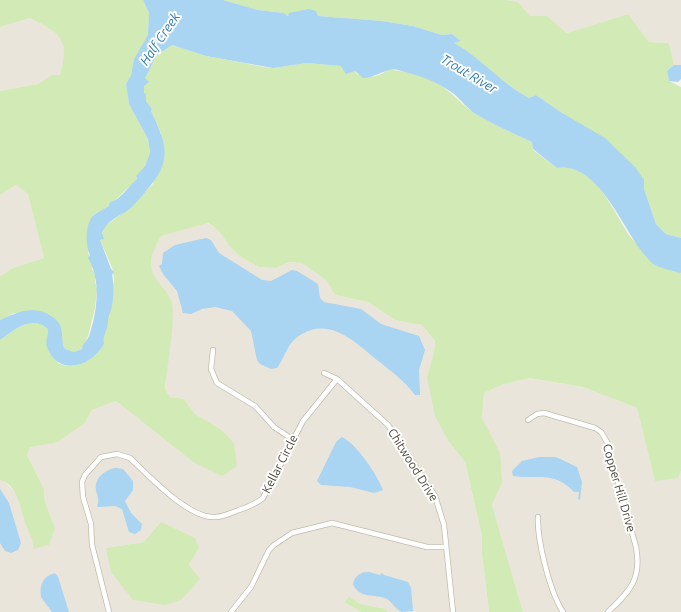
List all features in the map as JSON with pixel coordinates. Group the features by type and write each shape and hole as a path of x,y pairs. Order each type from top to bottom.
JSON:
{"street":[{"path":"213,350 211,369 217,383 255,406 274,427 292,439"},
{"name":"Chitwood Drive","path":"324,373 337,379 388,425 430,487 442,515 454,612"},
{"name":"Kellar Circle","path":"108,612 92,546 89,515 82,490 85,475 101,457 110,454 124,455 130,458 172,498 202,515 214,517 254,504 263,498 292,439 312,408 337,379"},
{"name":"Copper Hill Drive","path":"528,420 537,414 553,415 595,428 601,432 607,442 636,547 638,564 635,580 628,593 608,612"},
{"path":"538,517 538,532 555,595 563,612"},
{"path":"231,612 251,588 269,550 292,533 332,523 427,547 446,547"}],"shaded area":[{"path":"507,0 681,0 681,65 674,65 669,43 649,42 628,14 567,33 547,16 530,16 518,2"},
{"path":"30,18 49,28 62,39 65,56 60,75 52,75 38,84 0,91 0,27"},
{"path":"16,185 28,194 44,258 13,268 0,276 0,195"},
{"path":"207,223 218,230 230,247 241,257 259,267 276,268 289,262 302,263 327,281 335,295 368,302 395,320 422,325 435,341 434,352 427,377 449,442 465,462 482,536 482,555 489,612 387,612 386,609 360,604 349,596 344,602 361,612 0,612 0,480 3,480 14,491 19,500 28,530 33,538 55,528 45,502 44,489 27,455 30,446 58,442 85,423 92,410 116,401 193,462 234,443 222,430 195,414 184,399 170,397 165,389 171,329 167,293 153,277 150,266 153,251 161,236","holes":["144,542 199,548 189,565 106,548"]},
{"path":"529,378 583,387 637,408 655,480 677,478 681,471 681,612 523,612 492,505 501,482 482,418 484,393 504,384"}],"green space":[{"path":"0,0 143,0 149,13 148,36 134,59 131,75 126,84 129,104 148,139 150,153 145,166 136,176 137,179 109,206 94,214 88,227 88,252 93,267 92,269 96,276 95,281 97,289 95,308 88,336 82,349 74,352 65,349 61,338 61,328 14,313 0,320 0,276 13,268 44,258 28,194 16,185 0,195 0,91 38,84 52,75 60,75 64,53 63,45 56,34 30,18 0,27"},
{"path":"223,0 507,0 518,2 530,16 547,16 567,33 628,14 649,42 669,43 674,65 667,71 669,81 681,87 681,238 666,234 656,224 644,189 562,113 536,95 529,98 509,85 473,56 453,43 461,41 452,34 442,35 413,26 382,21 318,16 288,16 284,13 258,10"},
{"path":"172,45 206,56 264,67 273,68 307,63 341,66 355,71 357,74 372,77 382,74 387,70 392,70 410,73 430,79 442,86 474,113 495,125 532,142 533,150 557,168 571,168 583,173 593,181 611,204 633,240 648,253 681,273 681,471 678,478 655,481 637,408 583,387 529,378 504,384 484,393 482,418 500,453 502,482 492,505 523,612 489,612 482,555 482,536 465,462 449,442 435,416 427,377 434,352 435,341 422,325 395,320 368,302 335,295 327,281 302,263 289,262 276,268 259,267 241,257 230,247 218,230 208,223 161,236 152,257 151,263 154,275 169,295 173,313 172,334 165,389 170,397 184,399 195,414 222,430 234,443 237,466 222,476 193,462 116,401 92,410 85,423 58,442 30,447 27,455 44,489 45,502 55,528 49,545 33,549 32,540 15,493 6,482 0,480 0,340 24,325 36,323 48,329 48,347 58,363 66,366 74,366 94,354 108,323 107,318 114,281 113,270 100,240 105,226 127,210 153,184 161,133 151,111 152,109 146,101 143,93 144,85 148,82 144,78 156,56"},
{"path":"161,522 195,538 199,548 189,565 200,579 181,600 165,605 133,600 111,572 106,548 144,542"},
{"path":"349,596 360,604 386,609 387,612 361,612 344,602"}],"water":[{"path":"143,0 223,0 258,10 284,13 288,16 289,13 309,9 316,11 318,16 382,21 413,26 442,35 452,34 461,41 454,43 464,49 509,85 529,98 536,95 562,113 605,138 635,167 644,180 644,189 656,224 666,234 681,238 681,273 658,266 650,261 636,243 608,199 597,185 585,175 572,169 557,168 533,149 532,142 495,125 474,113 454,94 434,82 394,69 363,78 355,71 346,74 341,66 307,63 273,68 206,56 172,45 156,56 145,78 149,82 144,86 146,101 152,109 151,111 164,143 164,161 155,180 135,204 107,225 102,233 104,239 100,240 111,269 114,272 112,275 113,302 108,317 104,344 98,352 83,363 67,365 59,363 52,357 47,347 48,329 42,325 30,323 24,325 0,340 0,320 19,312 32,310 45,313 53,317 60,324 65,349 74,352 82,349 89,336 97,296 95,276 88,258 90,255 87,245 89,222 95,214 109,206 110,202 121,196 137,179 136,176 145,166 150,153 148,139 129,104 126,84 131,75 134,59 148,35 149,13"},
{"path":"674,65 681,65 681,79 678,82 669,81 667,71"},
{"path":"206,238 211,240 219,253 262,280 271,281 292,270 297,271 318,284 320,298 324,302 361,309 381,324 419,336 425,350 419,370 420,395 415,395 398,376 352,340 333,330 323,328 313,330 297,337 290,345 277,368 271,369 260,364 257,360 251,331 232,311 215,307 202,309 191,314 183,313 177,291 163,274 159,266 162,264 163,253 175,245"},
{"path":"342,437 348,440 366,460 383,490 374,493 350,487 321,485 317,481 336,442"},
{"path":"539,457 556,457 577,467 582,482 580,500 578,499 579,492 574,492 566,485 552,478 513,476 512,471 522,461"},
{"path":"116,468 123,469 133,481 133,490 125,501 131,513 142,524 141,530 135,534 129,532 122,509 115,506 97,506 98,500 96,486 99,478 108,470"},
{"path":"0,489 9,503 21,543 18,550 11,553 5,551 0,543"},
{"path":"369,572 380,575 382,573 384,575 408,582 411,588 413,611 402,612 387,599 364,594 356,589 353,584 355,578 363,573"},
{"path":"55,573 58,577 69,612 52,612 41,597 41,585 47,576"}],"water label":[{"name":"Half Creek","path":"160,39"},
{"name":"Trout River","path":"469,74"}]}
